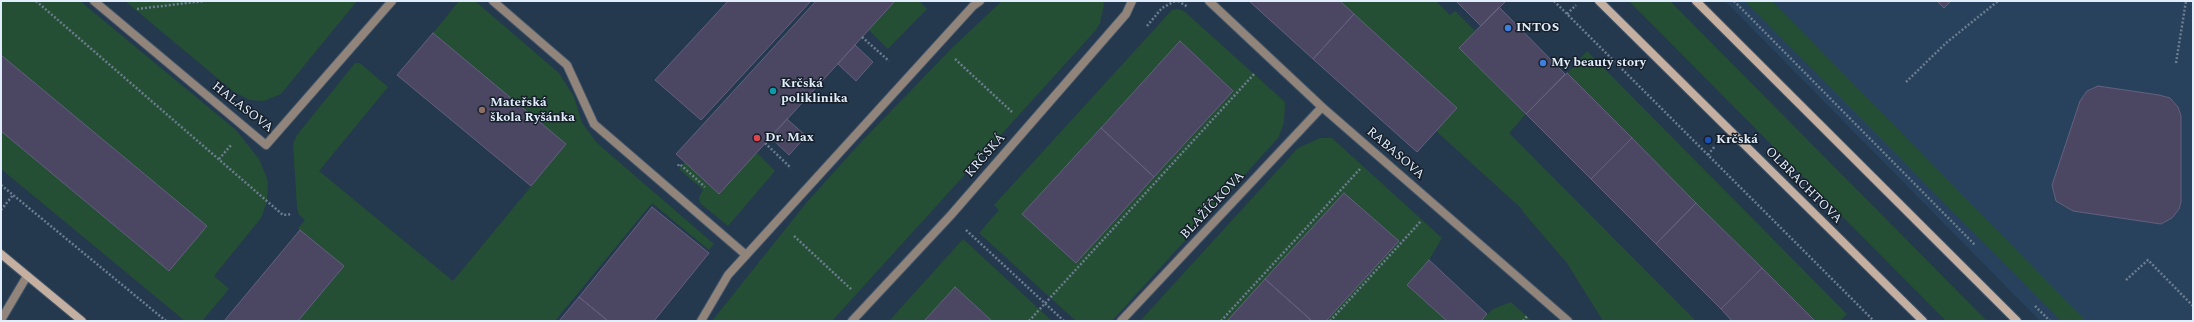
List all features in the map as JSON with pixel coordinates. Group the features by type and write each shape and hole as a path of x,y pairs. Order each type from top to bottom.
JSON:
{"street":[{"name":"HALASOVA","path":"94,1 266,145 392,1"},
{"path":"493,1 567,64 594,124 746,255"},
{"path":"700,321 728,275 972,6 980,1"},
{"name":"KRČSKÁ","path":"852,321 951,215 1126,14 1132,1"},
{"name":"RABASOVA","path":"1209,1 1322,107 1568,321"},
{"name":"OLBRACHTOVA","path":"1599,1 1923,321"},
{"path":"1696,1 2017,321"},
{"name":"BLAŽÍČKOVA","path":"1121,321 1322,107"},
{"path":"1,254 82,321"},
{"path":"1,320 27,276"}],"path":[{"path":"36,1 283,215 292,214"},
{"path":"107,12 204,1"},
{"path":"1554,1 1874,321"},
{"path":"1734,1 1978,248"},
{"path":"1906,82 1946,43 1998,1"},
{"path":"2176,64 2186,1"},
{"path":"1567,14 1576,5"},
{"path":"862,37 889,61"},
{"path":"938,44 1028,126"},
{"path":"1029,321 1258,70"},
{"path":"765,143 791,168"},
{"path":"1708,155 1716,144"},
{"path":"682,166 705,187"},
{"path":"1221,321 1361,168"},
{"path":"694,177 698,174"},
{"path":"1,185 166,321"},
{"path":"1,210 13,195"},
{"path":"1330,321 1425,216"},
{"path":"777,221 868,304"},
{"path":"964,228 1064,321"},
{"path":"2126,280 2148,260 2193,306"},
{"path":"2034,304 2050,321"}],"shaded area":[{"path":"1725,1 2193,1 2193,321 2040,321"}],"green space":[{"path":"1,1 80,1 236,130 259,159 268,181 267,202 261,218 214,276 229,289 202,321 185,321 1,169 1,131 169,271 207,226 1,55"},
{"path":"125,1 357,1 281,94 264,101 250,100 234,92"},
{"path":"459,1 475,1 559,73 574,97 582,123 597,143 714,244 709,250 652,203 555,321 298,321 344,266 298,228 305,220 299,215 297,208 293,144 297,135 355,63 360,63 388,87 319,171 453,281 566,144 433,33"},
{"path":"895,1 919,1 927,9 888,49 869,30"},
{"path":"1002,1 1103,1 1104,5 1100,23 1096,30 832,321 712,321 807,202 862,141 953,47"},
{"path":"1340,1 1436,1 1450,15 1455,11 1475,31 1459,48 1526,114 1509,133 1696,321 1603,321 1567,263 1522,211 1523,210 1436,131 1457,108"},
{"path":"1629,1 1670,1 1987,321 1946,321"},
{"path":"1745,1 1772,1 2086,321 2061,321"},
{"path":"1178,9 1184,11 1285,102 1284,123 1278,138 1112,321 1076,321 979,233 999,210 994,205 1172,10","holes":["1180,41 1233,91 1076,263 1022,214"]},
{"path":"1587,51 1847,314 1840,321 1815,321 1567,74"},
{"path":"1320,138 1332,138 1442,238 1429,260 1407,285 1447,321 1326,321 1399,241 1227,321 1140,321 1298,148"},
{"path":"756,152 775,171 728,226 700,203 699,197 703,190 679,169 685,162 719,194"},
{"path":"963,239 1052,321 992,321 955,287 924,321 889,321"},
{"path":"1511,302 1532,321 1481,321 1493,309"}],"building":[{"path":"728,1 811,1 701,120 655,80"},
{"name":"Krčská poliklinika","path":"816,1 895,1 719,194 676,154"},
{"path":"1249,1 1340,1 1354,14 1313,59"},
{"path":"1456,1 1506,1 1481,26"},
{"path":"1937,1 1951,1 1944,8"},
{"path":"1499,7 1565,74 1526,114 1459,48"},
{"path":"1354,14 1457,108 1417,152 1313,59"},
{"name":"Mateřská škola Ryšánka","path":"433,33 566,144 531,186 397,75"},
{"path":"1180,41 1233,91 1154,177 1101,128"},
{"path":"855,45 873,62 856,81 838,64"},
{"path":"1,55 207,226 169,271 1,131"},
{"path":"1567,73 1632,138 1591,179 1526,114"},
{"path":"2098,86 2159,95 2170,98 2178,107 2181,116 2181,202 2179,209 2172,218 2161,224 2073,211 2056,201 2052,185 2080,101 2087,91"},
{"path":"787,119 806,136 789,155 770,137"},
{"path":"1101,128 1154,177 1076,263 1022,214"},
{"path":"1632,138 1696,203 1656,244 1591,179"},
{"path":"1344,193 1399,241 1326,321 1312,321 1265,279"},
{"path":"1696,203 1762,268 1721,309 1656,244"},
{"path":"652,207 709,253 654,321 608,321 579,297"},
{"path":"300,230 344,266 298,321 224,321"},
{"path":"1429,260 1487,314 1481,321 1447,321 1407,285"},
{"path":"1762,268 1815,321 1732,321 1721,309"},
{"path":"1265,279 1312,321 1227,321"},
{"path":"955,287 992,321 924,321"},
{"path":"579,297 608,321 559,321"}],"place":[{"name":"INTOS","path":"1508,28"},
{"name":"My beauty story","path":"1543,63"},
{"name":"Krčská poliklinika","path":"773,91"},
{"name":"Mateřská škola Ryšánka","path":"482,110"},
{"name":"Dr. Max","path":"757,138"},
{"name":"Krčská","path":"1708,140"}]}
